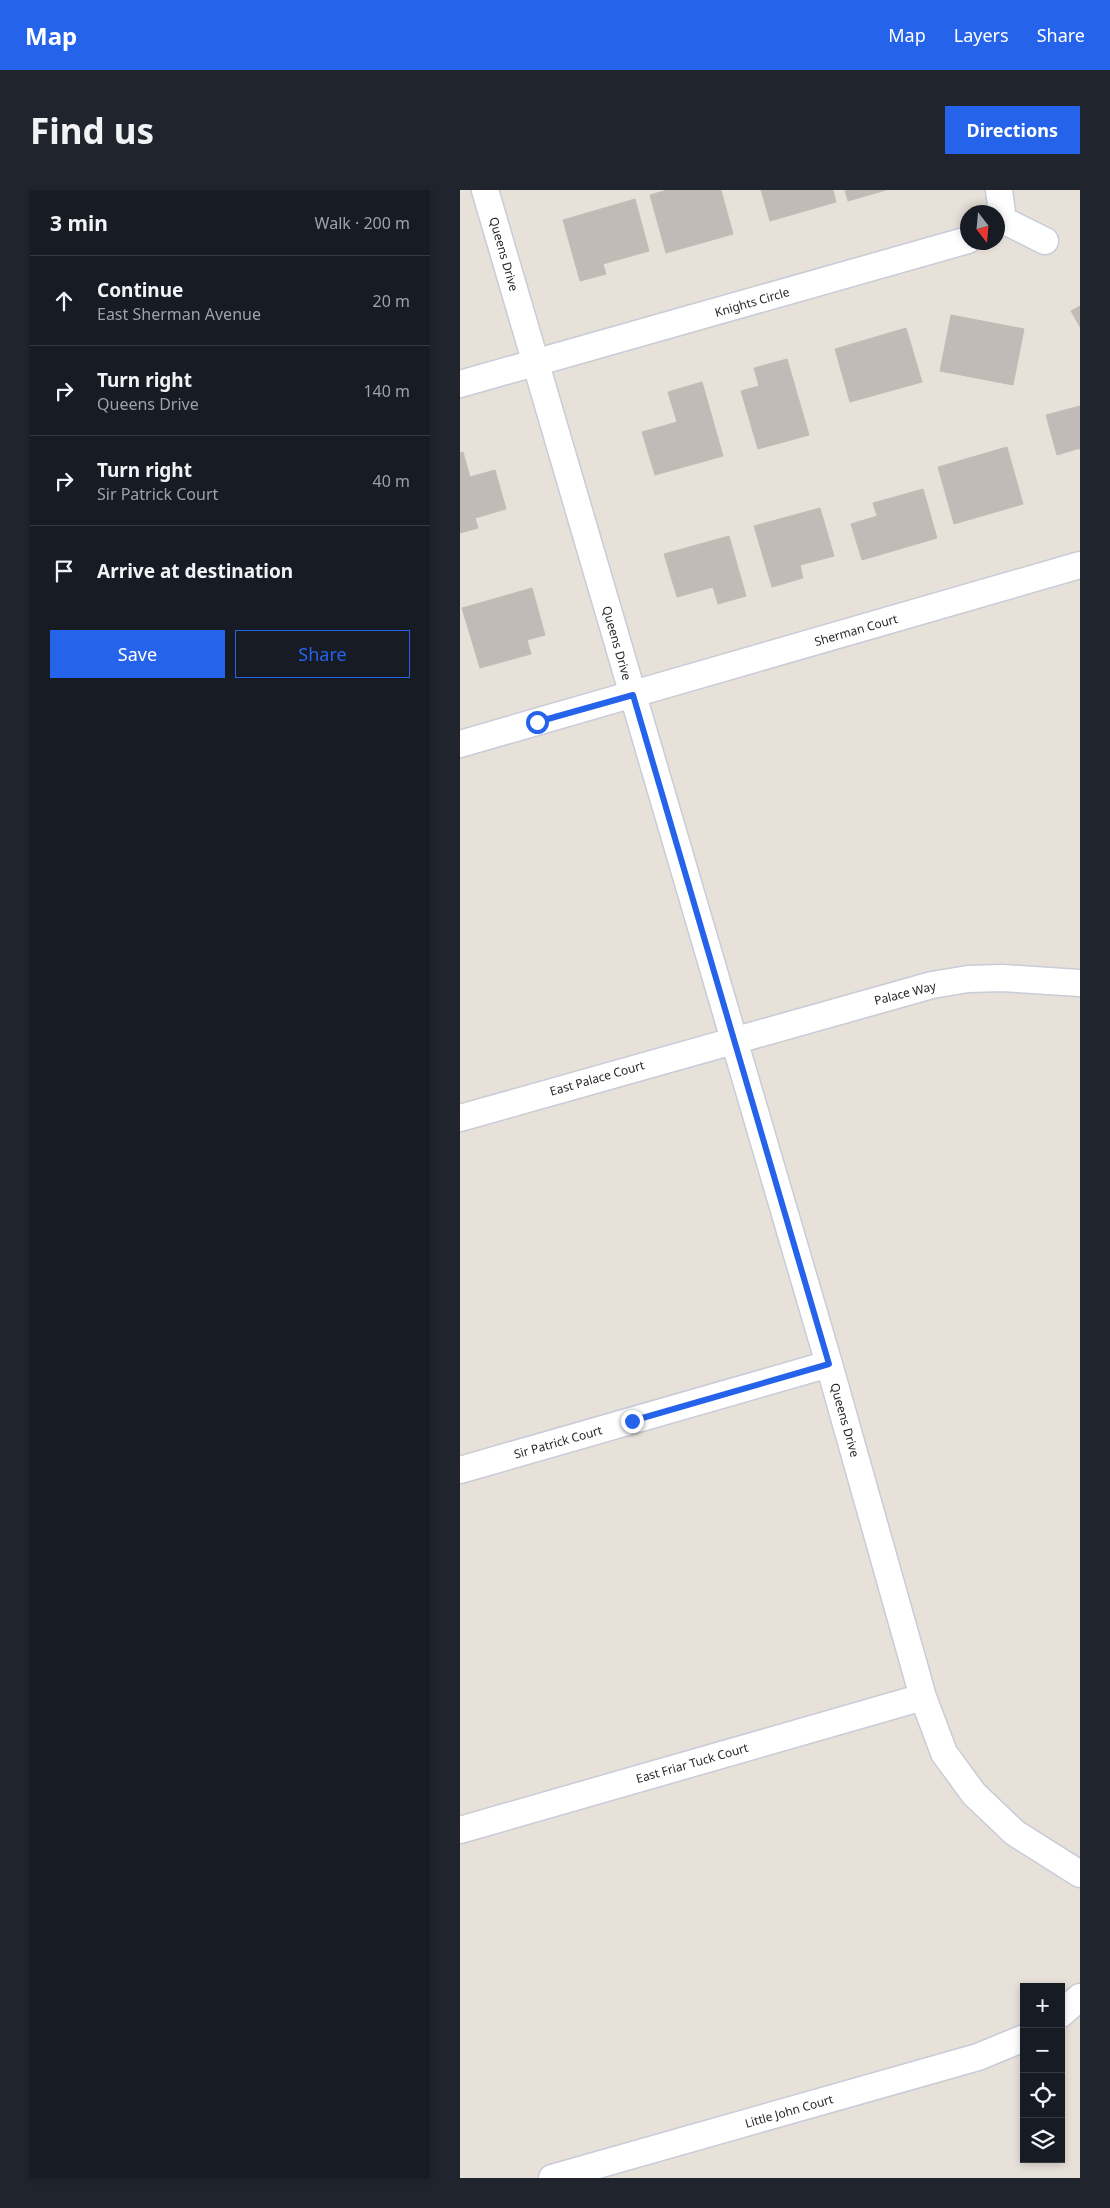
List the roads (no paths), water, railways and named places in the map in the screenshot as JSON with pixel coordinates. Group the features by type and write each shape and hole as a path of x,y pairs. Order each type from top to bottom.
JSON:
{"street":[{"name":"Queens Drive","path":"485,190 829,1364 923,1697 944,1753 974,1794 1015,1833 1080,1874"},
{"path":"999,190 999,205"},
{"path":"1005,224 1044,241"},
{"name":"Knights Circle","path":"460,384 960,242"},
{"name":"Sherman Court","path":"460,744 1080,565"},
{"name":"Palace Way","path":"734,1039 932,985 968,979 1002,978 1080,983"},
{"name":"East Palace Court","path":"460,1118 734,1039"},
{"name":"Sir Patrick Court","path":"460,1470 829,1364"},
{"name":"East Friar Tuck Court","path":"460,1830 923,1697"},
{"path":"1065,2010 1080,1997"},
{"name":"Little John Court","path":"552,2178 632,2167 978,2057 1020,2040"}]}
